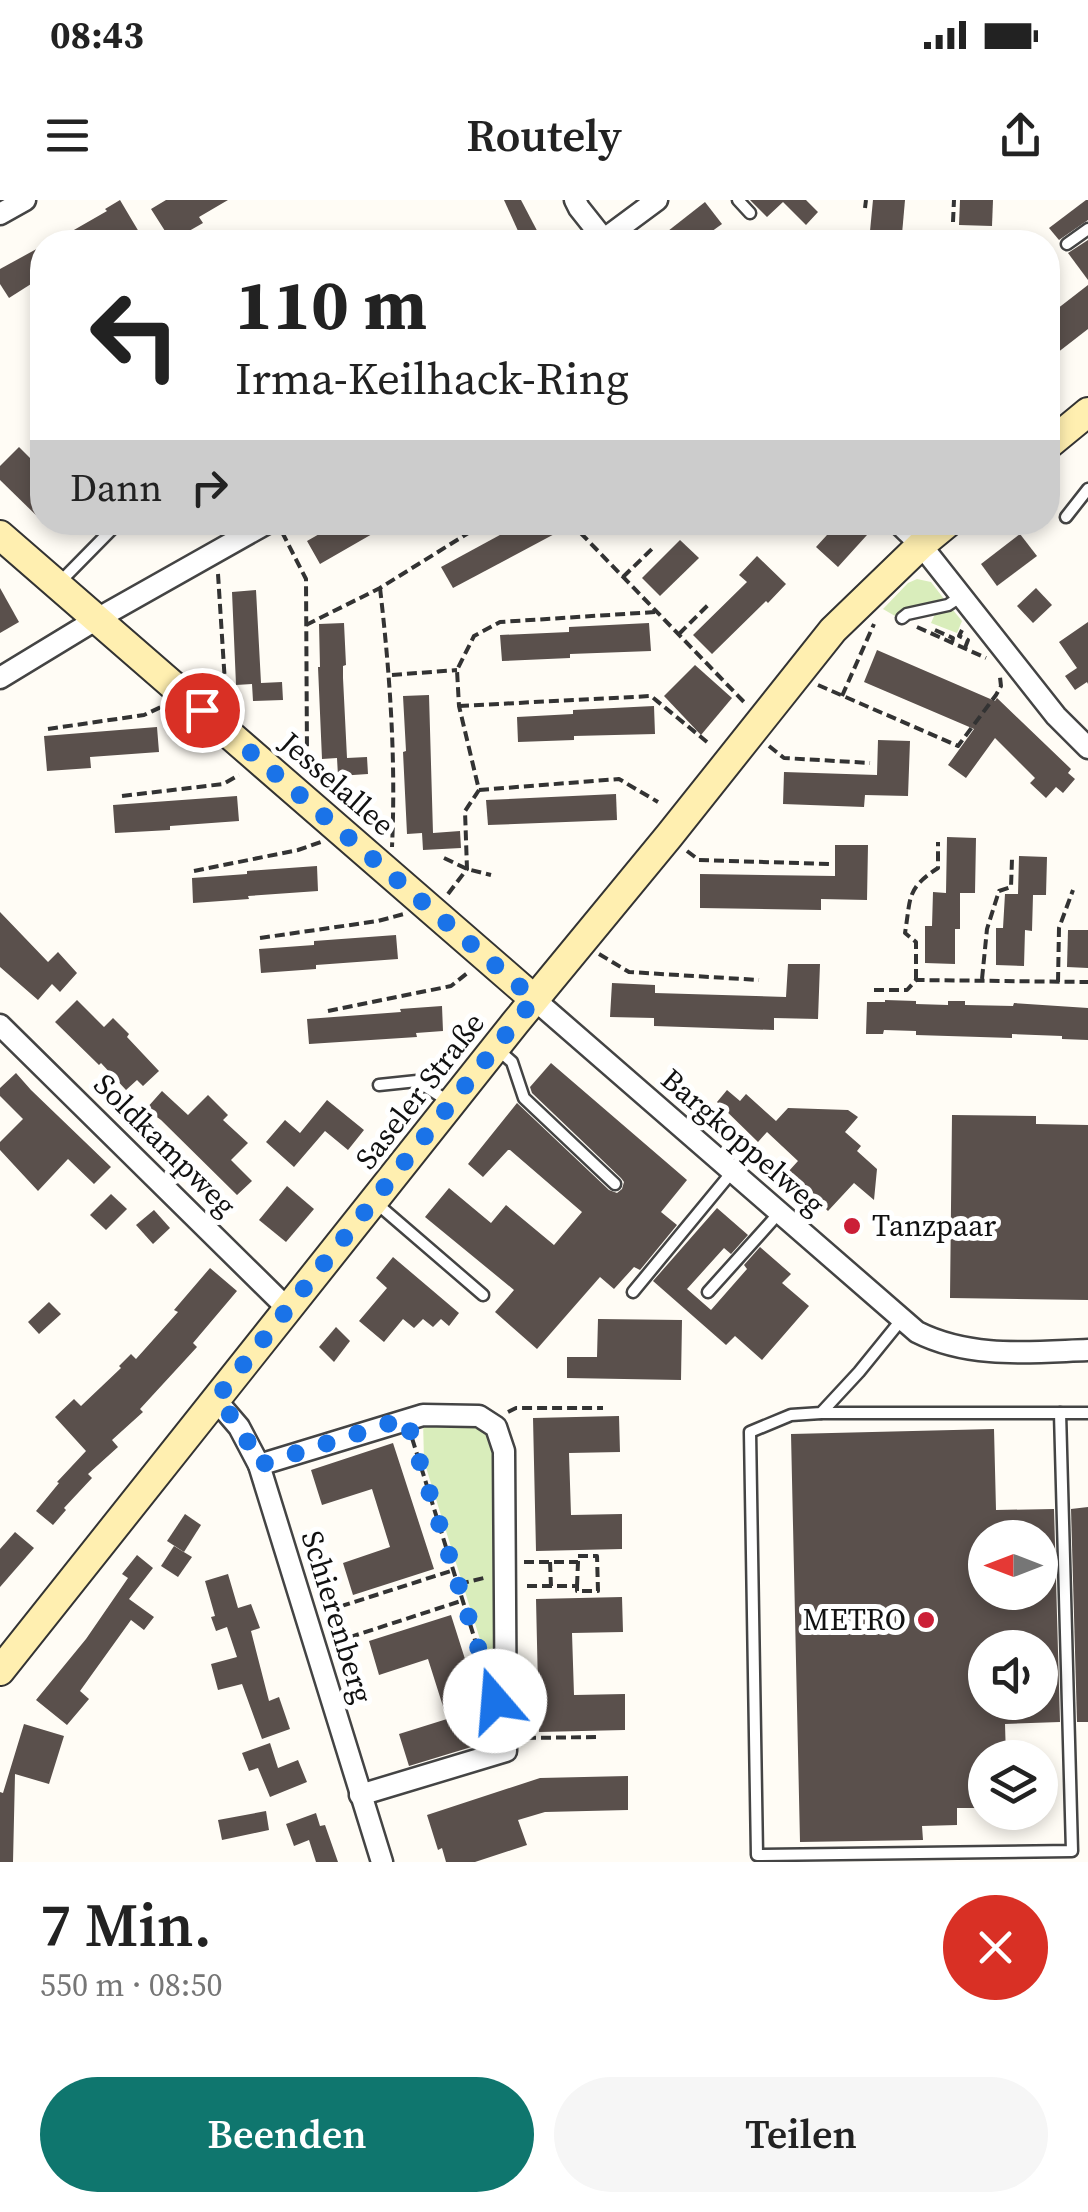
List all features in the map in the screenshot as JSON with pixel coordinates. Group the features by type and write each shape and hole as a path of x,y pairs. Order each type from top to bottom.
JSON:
{"street":[{"path":"0,214 25,200"},
{"path":"576,200 596,230"},
{"path":"618,230 657,200"},
{"path":"1060,434 1088,412"},
{"name":"Jesselallee","path":"0,535 534,999"},
{"path":"0,678 246,535"},
{"path":"910,535 1056,716 1088,748"},
{"name":"Saseler Straße","path":"0,1671 534,999 834,630 934,535"},
{"name":"Bargkoppelweg","path":"534,999 917,1332 970,1350 1088,1350"},
{"name":"Soldkampweg","path":"0,1025 288,1308"},
{"name":"Schierenberg","path":"216,1399 240,1426 259,1465 382,1862"},
{"path":"259,1465 424,1414 472,1414 491,1422 499,1432 504,1452 506,1751 360,1796"}],"lane":[{"path":"738,200 750,213"},
{"path":"1068,244 1088,228"},
{"path":"1066,517 1088,488"},
{"path":"57,585 106,535"},
{"path":"904,620 906,614 948,605 960,596"},
{"path":"495,1048 512,1062 524,1098 615,1184"},
{"path":"379,1085 418,1081 452,1104"},
{"path":"633,1292 732,1172"},
{"path":"374,1202 484,1295"},
{"path":"708,1292 778,1213"},
{"path":"822,1413 902,1319"},
{"path":"1060,1413 1072,1851 757,1855 750,1432 792,1415 822,1413 1060,1413 1088,1413"}],"path":[{"path":"865,208 866,200"},
{"path":"953,222 954,200"},
{"path":"284,535 306,578 307,754 298,768"},
{"path":"306,625 380,588 466,535"},
{"path":"582,535 744,702"},
{"path":"623,578 655,546"},
{"path":"218,574 225,704"},
{"path":"380,588 390,675 392,849"},
{"path":"679,634 709,604"},
{"path":"446,897 467,869 466,811 479,790 458,706 458,665 474,636 500,622 656,612"},
{"path":"842,696 868,633 878,619"},
{"path":"904,620 993,662"},
{"path":"935,630 953,638 952,642"},
{"path":"390,675 457,670"},
{"path":"814,684 958,746 1001,686 999,672"},
{"path":"458,706 650,696 707,742"},
{"path":"48,729 144,715 164,705"},
{"path":"764,742 784,758 870,763"},
{"path":"122,796 223,784 242,773"},
{"path":"479,790 619,779 658,802"},
{"path":"194,872 322,842"},
{"path":"874,990 907,990 916,980 916,942 905,932 912,888 938,868 938,842"},
{"path":"680,846 698,860 829,864"},
{"path":"444,858 490,875"},
{"path":"982,981 987,929 1000,891 1012,888 1012,860"},
{"path":"1058,982 1059,928 1072,890"},
{"path":"260,938 378,922 404,914"},
{"path":"596,953 629,972 759,980"},
{"path":"328,1011 451,986 470,971"},
{"path":"916,980 1088,982"},
{"path":"491,1422 516,1408 603,1408"},
{"path":"406,1418 489,1685"},
{"path":"578,1556 597,1556 598,1590 577,1590 578,1562 578,1556"},
{"path":"458,1584 550,1562 578,1562"},
{"path":"550,1562 550,1586"},
{"path":"307,1617 454,1570"},
{"path":"505,1574 550,1586 577,1586"},
{"path":"316,1648 464,1600"},
{"path":"523,1750 523,1738 598,1737"}],"green space":[{"path":"917,579 931,582 944,599 895,616 883,609 908,583"},
{"path":"953,610 962,621 957,633 931,623 935,614"},
{"path":"423,1420 480,1424 495,1439 501,1670 489,1668 424,1461"}],"building":[{"path":"120,200 138,230 74,230"},
{"path":"166,200 228,200 199,217 203,223 191,230 164,230 151,209"},
{"path":"504,200 521,200 537,230 518,230"},
{"path":"750,200 806,200 818,212 806,225 783,202 767,217"},
{"path":"873,200 905,200 902,230 870,230"},
{"path":"960,200 993,200 992,226 959,225"},
{"path":"1088,200 1088,220 1060,239 1060,230 1049,228"},
{"path":"705,202 722,224 714,230 669,230"},
{"path":"1088,240 1088,280 1068,253"},
{"path":"30,253 30,285 9,298 0,284 0,269"},
{"path":"1088,285 1088,329 1060,351 1060,307"},
{"path":"19,447 30,458 30,509 0,480 0,466"},
{"path":"318,535 370,535 320,564 307,541"},
{"path":"500,535 553,535 453,588 441,567"},
{"path":"827,535 867,535 838,567 816,547"},
{"path":"1019,535 1037,556 997,586 981,564"},
{"path":"680,540 699,558 660,596 642,578"},
{"path":"757,556 786,584 712,654 693,635 747,582 739,575"},
{"path":"0,588 19,622 0,633"},
{"path":"1036,588 1052,605 1033,623 1017,606"},
{"path":"256,590 261,683 282,682 283,700 253,701 252,684 236,685 232,592"},
{"path":"1088,622 1088,684 1075,690 1065,676 1077,668 1059,642"},
{"path":"344,623 347,758 367,757 368,774 338,776 337,758 322,759 319,624"},
{"path":"649,623 651,651 502,661 500,635"},
{"path":"877,650 995,701 997,698 1071,769 1068,773 1075,779 1063,793 1056,787 1046,798 1030,783 1035,778 995,738 966,778 948,765 974,729 864,682"},
{"path":"695,665 732,698 701,735 664,696"},
{"path":"429,695 433,833 460,831 461,848 423,850 422,833 407,834 403,696"},
{"path":"654,706 655,734 518,742 517,717"},
{"path":"157,727 159,752 90,757 91,768 47,771 44,736"},
{"path":"878,740 910,741 908,796 865,795 864,807 783,804 784,772 877,775"},
{"path":"616,794 617,820 488,825 486,800"},
{"path":"237,796 239,821 115,833 113,805"},
{"path":"947,837 976,838 975,893 960,893 955,964 925,963 925,926 932,926 933,892 946,893"},
{"path":"835,845 868,845 867,900 821,899 821,910 700,908 700,874 835,876"},
{"path":"1019,856 1047,857 1046,895 1033,895 1032,931 1025,930 1024,966 996,965 996,928 1003,928 1005,894 1018,894"},
{"path":"317,866 318,891 193,903 192,878"},
{"path":"0,912 48,962 58,952 77,973 60,992 52,984 38,1000 0,967"},
{"path":"1068,930 1088,930 1088,968 1067,967"},
{"path":"396,935 398,959 261,973 259,949"},
{"path":"788,964 820,964 818,1019 774,1018 774,1030 654,1026 654,1018 610,1017 612,983 655,985 655,993 786,997"},
{"path":"77,1000 104,1027 113,1018 159,1071 143,1086 137,1080 126,1090 55,1022"},
{"path":"867,1002 1088,1008 1088,1040 1012,1034 1012,1038 916,1035 916,1031 884,1030 883,1034 866,1034"},
{"path":"442,1006 443,1031 416,1033 417,1037 309,1044 307,1019"},
{"path":"551,1063 687,1180 661,1212 677,1225 640,1270 634,1267 614,1289 600,1277 537,1349 495,1312 514,1290 425,1217 449,1188 491,1223 506,1205 554,1245 582,1212 510,1150 483,1177 468,1164 517,1103 609,1190 617,1193 622,1189 621,1178 532,1093 530,1087"},
{"path":"16,1073 111,1167 94,1184 68,1159 38,1191 0,1150 0,1142 23,1119 0,1096 0,1088"},
{"path":"727,1090 740,1101 746,1094 776,1121 788,1108 848,1110 858,1117 845,1132 861,1146 857,1151 877,1169 874,1200 854,1183 828,1211 788,1172 798,1161 767,1132 758,1142 717,1102"},
{"path":"162,1091 188,1115 208,1095 228,1115 223,1120 248,1143 231,1160 252,1181 237,1195 146,1109"},
{"path":"327,1100 364,1130 348,1150 325,1131 294,1167 266,1142 285,1120 300,1133"},
{"path":"952,1115 1036,1116 1036,1124 1088,1125 1088,1300 950,1298"},
{"path":"287,1186 314,1209 286,1242 259,1220"},
{"path":"111,1194 127,1209 106,1230 90,1215"},
{"path":"717,1208 748,1235 731,1254 724,1248 687,1289 711,1310 747,1269 744,1265 760,1247 791,1274 782,1283 809,1306 762,1360 735,1336 726,1345 653,1281"},
{"path":"154,1210 170,1228 153,1244 136,1225"},
{"path":"393,1257 459,1313 449,1326 441,1319 433,1327 423,1319 414,1328 403,1319 384,1342 359,1321 387,1288 376,1278"},
{"path":"210,1268 237,1291 193,1343 197,1347 140,1409 143,1412 112,1440 118,1447 88,1474 92,1478 53,1525 36,1511 86,1451 55,1417 74,1399 81,1406 131,1354 136,1359"},
{"path":"49,1302 61,1314 39,1334 28,1322"},
{"path":"598,1319 682,1320 681,1380 567,1378 567,1357 597,1357"},
{"path":"336,1327 350,1341 334,1362 319,1347"},
{"path":"619,1416 620,1452 569,1453 571,1515 622,1514 622,1549 536,1551 533,1418"},
{"name":"METRO","path":"994,1429 996,1510 1054,1509 1054,1520 968,1520 968,1610 1057,1610 1057,1630 968,1630 968,1720 1058,1720 1058,1651 1060,1722 1005,1724 1005,1740 968,1740 968,1808 957,1808 957,1825 922,1826 923,1840 800,1842 791,1434"},
{"path":"393,1443 434,1569 353,1595 343,1563 390,1547 372,1489 322,1505 311,1470"},
{"path":"1088,1507 1088,1722 1077,1722 1071,1509"},
{"path":"185,1514 201,1525 184,1552 167,1541"},
{"path":"15,1532 34,1548 0,1587 0,1549"},
{"path":"174,1546 192,1557 178,1577 161,1566"},
{"path":"137,1555 153,1568 129,1599 154,1617 144,1630 131,1620 80,1691 89,1699 67,1725 36,1700 86,1639 128,1578 122,1574"},
{"path":"228,1574 238,1608 251,1604 260,1628 251,1631 269,1701 279,1697 290,1729 262,1739 242,1684 218,1690 211,1664 237,1657 227,1627 216,1631 205,1581"},
{"path":"622,1597 623,1632 572,1633 574,1695 625,1694 625,1730 539,1732 536,1599"},
{"path":"451,1615 491,1741 409,1766 399,1734 447,1719 428,1659 379,1675 369,1641"},
{"path":"24,1724 64,1736 49,1784 15,1774 13,1862 0,1862 0,1792 3,1793"},
{"path":"270,1743 278,1768 298,1760 307,1782 270,1797 258,1768 249,1771 242,1753"},
{"path":"628,1776 628,1810 545,1812 518,1820 527,1845 475,1862 446,1862 427,1815 540,1778"},
{"path":"266,1811 269,1830 222,1840 218,1820"},
{"path":"316,1813 320,1826 325,1825 338,1862 316,1862 309,1840 294,1846 286,1824"}],"place":[{"name":"Tanzpaar","path":"852,1226"},
{"name":"METRO","path":"926,1620"}],"route":[{"path":"202,710 534,999 216,1399 240,1426 259,1465 406,1418 495,1701"}]}
